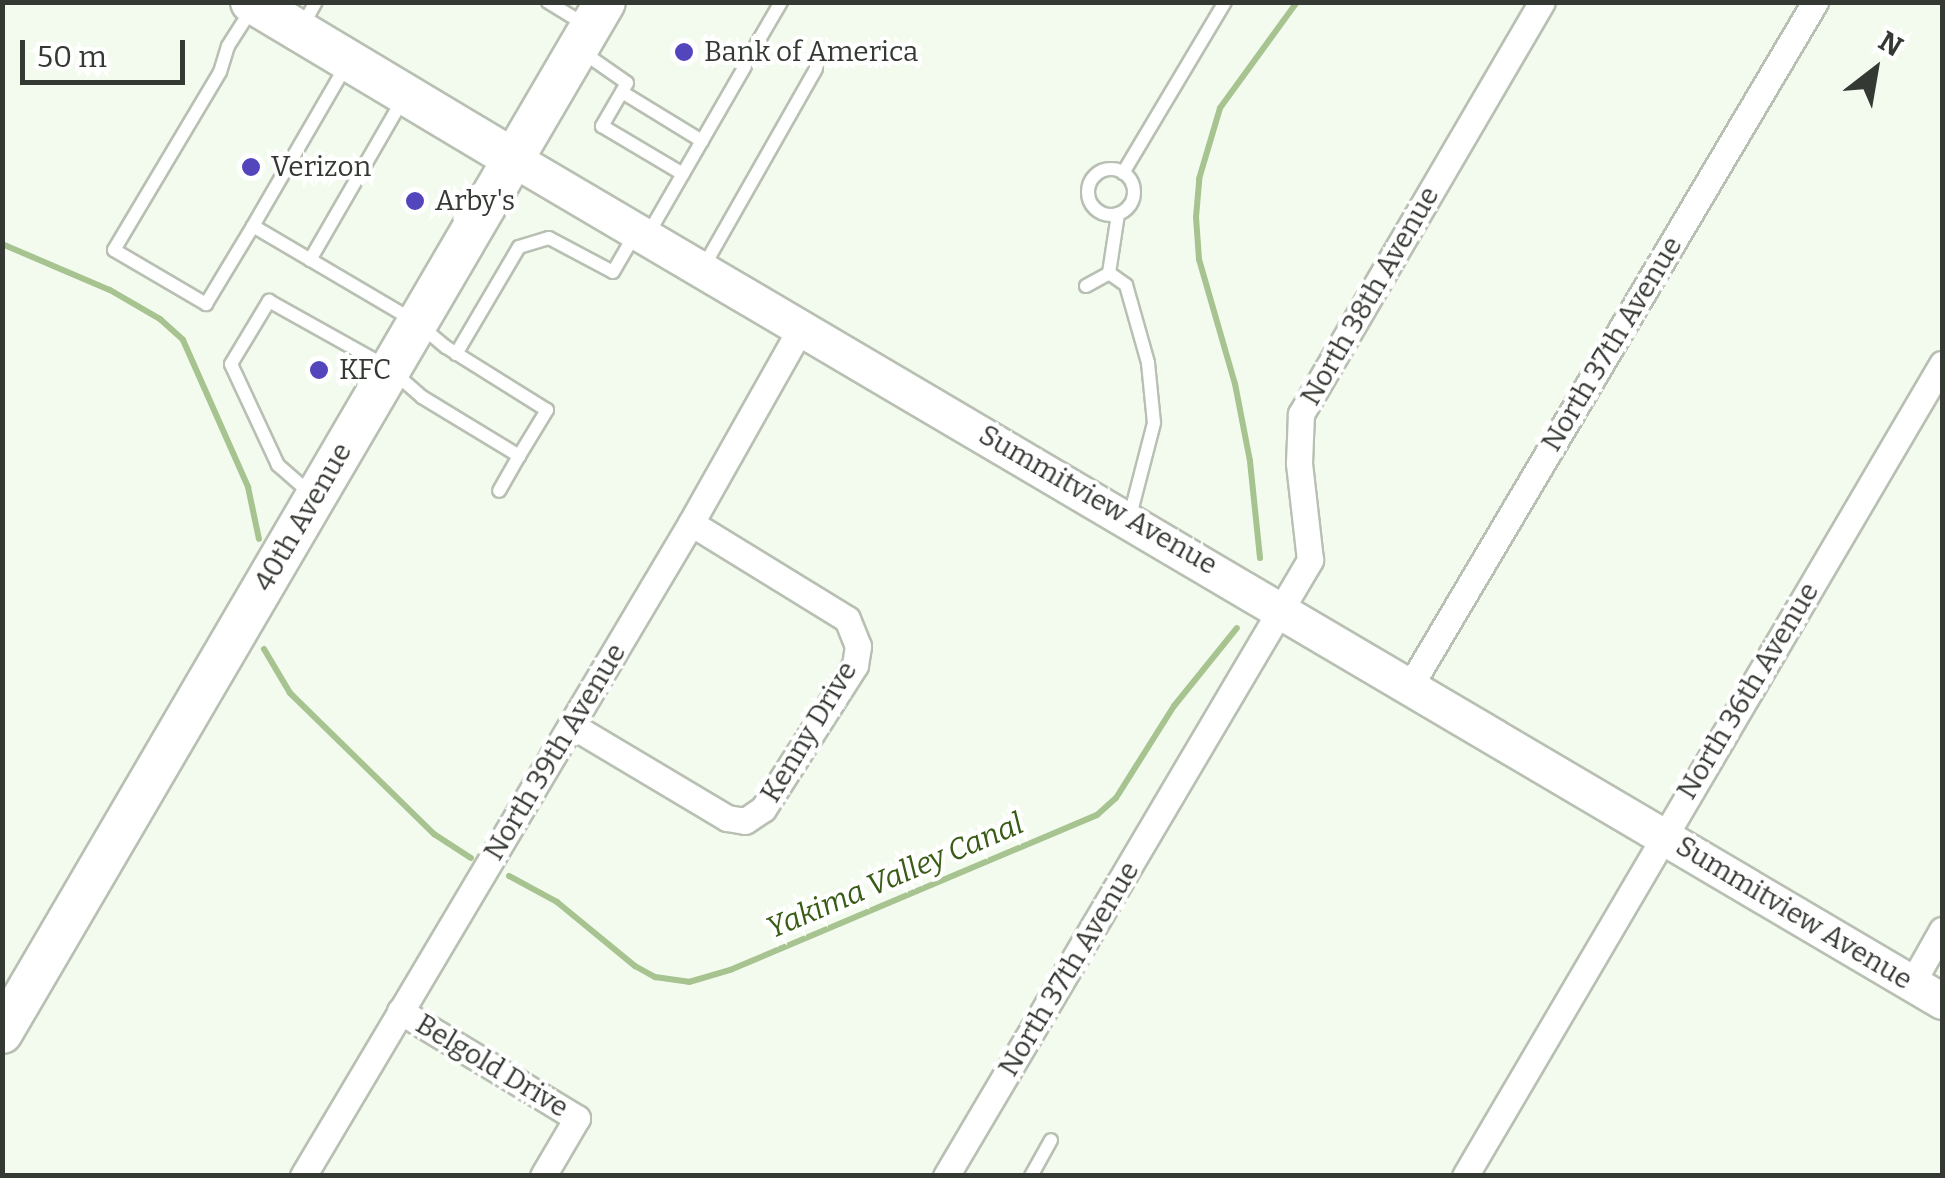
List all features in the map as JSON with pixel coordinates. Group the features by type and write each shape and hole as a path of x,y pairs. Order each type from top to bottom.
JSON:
{"main road":[{"name":"Summitview Avenue","path":"252,4 308,17 349,61 1282,608 1942,1001"},
{"name":"40th Avenue","path":"2,1033 591,26"}],"street":[{"name":"North 38th Avenue","path":"1282,608 1310,560 1298,463 1301,414 1542,2"},
{"name":"North 37th Avenue","path":"1410,686 1815,2"},
{"name":"North 39th Avenue","path":"303,1176 691,523 802,326"},
{"name":"North 36th Avenue","path":"1465,1176 1942,364"},
{"name":"Kenny Drive","path":"571,725 727,818 745,821 764,809 855,665 858,646 846,620 691,523"},
{"name":"North 37th Avenue","path":"946,1176 1282,608"},
{"path":"1912,983 1942,930"},
{"name":"Belgold Drive","path":"400,1011 578,1118 543,1176"}],"lane":[{"path":"548,2 591,26 627,82 602,126 683,174"},
{"path":"756,45 781,2"},
{"path":"1123,173 1225,2"},
{"path":"252,4 228,46 220,72 114,250 206,304 349,61"},
{"path":"456,354 519,247 548,238 613,272 683,174 745,66"},
{"path":"703,269 816,69"},
{"path":"622,92 702,141"},
{"path":"310,260 406,94"},
{"path":"1101,171 1123,173 1134,191 1130,206 1118,214 1097,210 1088,190 1101,171"},
{"path":"1086,286 1109,272 1118,214"},
{"path":"253,226 416,322 456,354 547,410 500,491"},
{"path":"1109,272 1126,284 1148,363 1154,423 1130,519"},
{"path":"314,497 278,464 231,364 269,301 389,368 422,397 519,456"},
{"path":"1030,1176 1051,1140"}],"waterway":[{"name":"Yakima Valley Canal","path":"1260,558 1250,461 1235,384 1199,259 1196,217 1199,179 1220,108 1297,2"},
{"name":"Yakima Valley Canal","path":"2,244 110,290 160,319 183,340 248,487 259,539"},
{"name":"Yakima Valley Canal","path":"509,876 557,902 635,966 655,977 689,982 730,970 1097,815 1116,798 1174,706 1237,628"},
{"name":"Yakima Valley Canal","path":"264,649 290,693 434,834 471,858"}],"place":[{"name":"Bank of America","path":"684,52"},
{"name":"Verizon","path":"251,167"},
{"name":"Arby's","path":"415,201"},
{"name":"KFC","path":"319,370"}]}
